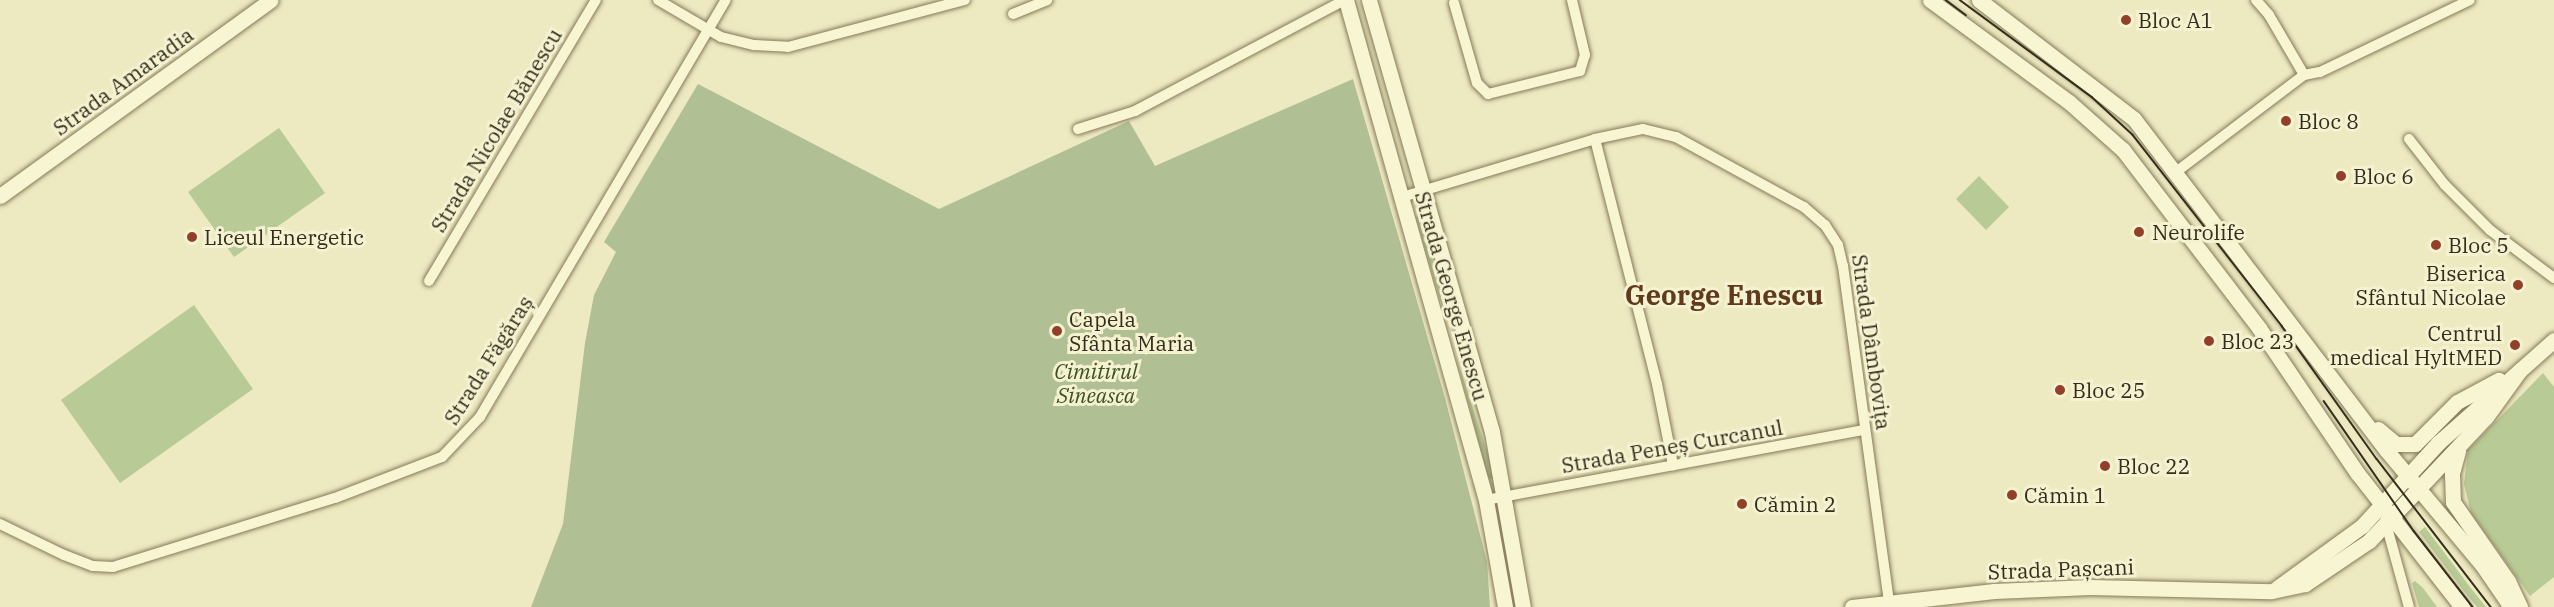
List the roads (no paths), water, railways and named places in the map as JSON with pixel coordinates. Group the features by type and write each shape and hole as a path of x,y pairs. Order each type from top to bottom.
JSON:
{"main road":[{"name":"Strada Amaradia","path":"0,196 271,0"},
{"name":"Strada George Enescu","path":"1345,0 1486,500 1505,607"},
{"name":"Strada George Enescu","path":"1369,0 1492,432 1505,496 1517,592 1523,607"},
{"path":"1930,0 2069,102 2123,150 2249,314 2381,505 2389,521 2462,607"},
{"path":"1978,0 2134,119 2408,476 2483,566 2511,607"},
{"path":"2272,591 2346,540 2496,387 2520,370 2554,340"},
{"path":"2361,415 2396,444 2408,446 2457,402 2520,370"},
{"name":"Strada Pașcani","path":"1852,607 1889,602 2090,587 2272,591 2319,578 2389,521 2420,490 2505,396 2520,370"},
{"path":"2458,446 2452,474 2453,502 2508,581 2520,607"}],"street":[{"name":"Strada Nicolae Bănescu","path":"429,281 596,0"},
{"path":"658,0 709,30 754,45 788,47 963,2"},
{"name":"Strada Făgăraș","path":"0,524 83,562 113,567 335,498 442,457 480,417 726,0"},
{"path":"1013,14 1047,0"},
{"path":"1078,129 1135,111 1345,0"},
{"path":"1454,3 1477,82 1488,93 1580,71 1585,55 1572,0"},
{"path":"2256,0 2269,15 2304,75"},
{"path":"2176,172 2304,75 2320,72 2449,4 2470,0"},
{"name":"Strada Dâmbovița","path":"1402,197 1595,139 1643,129 1676,137 1804,207 1825,225 1838,245 1843,266 1889,602"},
{"path":"1595,139 1657,384 1673,465"},
{"path":"2409,139 2445,185 2490,230 2554,278"},
{"name":"Strada Peneș Curcanul","path":"1486,500 1864,430"},
{"path":"2389,521 2409,607"}],"tram line":[{"path":"1946,0 1966,15"},
{"path":"1960,0 2092,97 2133,135 2282,326 2377,459 2491,607"},
{"path":"2324,401 2414,531 2473,607"}],"place":[{"name":"Bloc A1","path":"2126,20"},
{"name":"Bloc 8","path":"2286,121"},
{"name":"Bloc 6","path":"2341,176"},
{"name":"Neurolife","path":"2139,232"},
{"name":"Liceul Energetic","path":"192,237"},
{"name":"Bloc 5","path":"2436,245"},
{"name":"Biserica Sfântul Nicolae","path":"2518,285"},
{"name":"Capela Sfânta Maria","path":"1057,331"},
{"name":"Bloc 23","path":"2209,341"},
{"name":"Centrul medical HyltMED","path":"2515,345"},
{"name":"Bloc 25","path":"2060,390"},
{"name":"Bloc 22","path":"2105,466"},
{"name":"Cămin 1","path":"2012,495"},
{"name":"Cămin 2","path":"1742,504"}],"district":[{"name":"George Enescu","path":"1724,295"}],"park label":[{"name":"Cimitirul Sineasca","path":"1096,383"}]}
